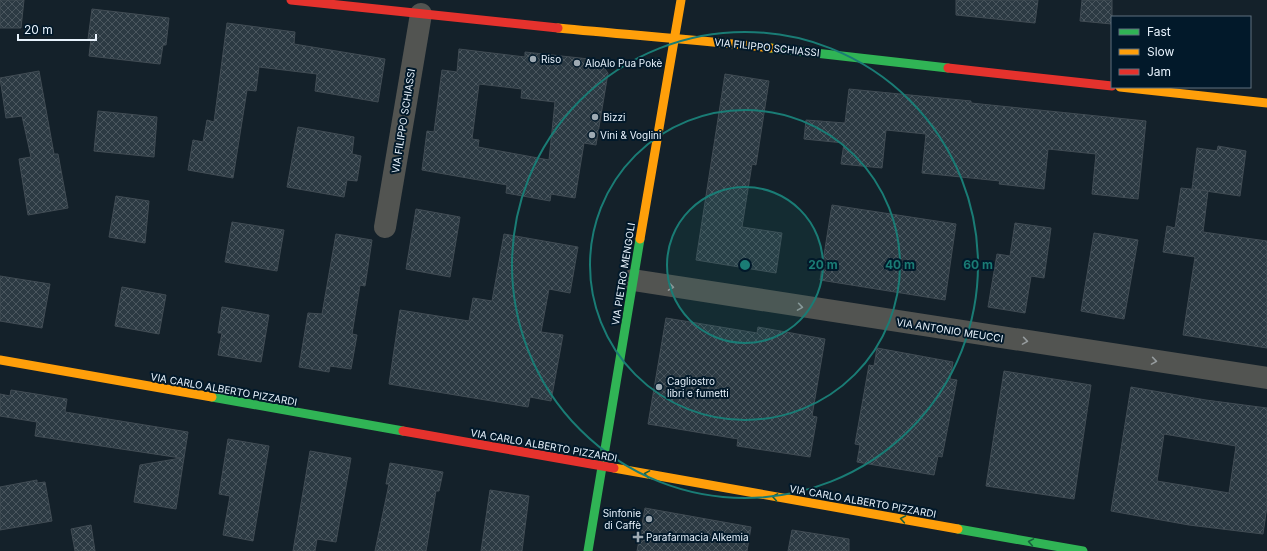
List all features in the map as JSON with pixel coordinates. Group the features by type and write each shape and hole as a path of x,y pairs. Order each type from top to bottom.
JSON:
{"street":[{"name":"VIA FILIPPO SCHIASSI","path":"291,0 673,40 709,41 1111,86"},
{"name":"VIA PIETRO MENGOLI","path":"588,551 673,40 681,0"},
{"name":"VIA FILIPPO SCHIASSI","path":"385,227 421,14"},
{"path":"1129,88 1267,103"},
{"name":"VIA ANTONIO MEUCCI","path":"633,280 1267,378"},
{"name":"VIA CARLO ALBERTO PIZZARDI","path":"0,360 1083,551"}],"building":[{"path":"0,0 24,0 21,28 0,28"},
{"path":"956,0 1038,0 1035,23 956,15"},
{"path":"1082,0 1112,0 1111,24 1080,21"},
{"path":"92,9 169,18 166,45 163,45 160,64 89,56 91,39 88,39"},
{"path":"227,23 295,32 294,44 385,59 378,102 315,91 317,74 259,67 256,91 247,90 233,178 188,170 193,140 203,142 207,120 214,122"},
{"path":"459,49 525,57 525,52 598,60 608,73 596,145 584,143 575,198 551,194 550,201 506,193 507,185 422,170 427,131 434,132 442,70 457,72","holes":["479,84 522,89 521,98 555,102 549,160 478,147 479,140 472,139"]},
{"path":"39,71 54,154 58,154 68,208 28,215 19,159 31,157 22,116 6,118 0,78"},
{"path":"725,74 769,81 756,165 752,164 742,227 782,233 776,273 696,260"},
{"path":"849,89 1146,121 1138,199 1092,194 1096,154 1048,149 1044,189 999,184 1000,181 922,173 926,134 886,130 882,168 841,164 844,143 804,139 806,120 845,123"},
{"path":"98,111 157,117 154,157 94,151"},
{"path":"298,127 354,137 352,154 361,156 357,181 347,180 344,197 287,187"},
{"path":"1218,146 1246,151 1240,196 1192,189 1197,148 1217,151"},
{"path":"1181,188 1208,191 1203,232 1267,241 1267,348 1183,335 1195,257 1163,252 1167,226 1175,228"},
{"path":"116,196 149,201 145,243 109,237"},
{"path":"832,205 956,224 945,300 820,280"},
{"path":"416,209 460,217 450,277 406,269"},
{"path":"232,222 284,230 277,271 225,262"},
{"path":"1015,223 1051,228 1044,278 1031,276 1025,313 988,307 997,254 1010,256"},
{"path":"1094,233 1138,240 1124,319 1081,311"},
{"path":"336,234 372,240 365,286 360,285 352,334 357,335 351,369 330,366 329,372 299,367 308,313 322,314"},
{"path":"504,234 578,247 570,293 549,289 541,332 563,335 551,401 530,397 528,407 389,384 400,310 469,321 473,298 492,301"},
{"path":"0,276 50,284 42,328 0,321"},
{"path":"122,287 166,295 159,334 115,326"},
{"path":"222,307 269,315 261,362 218,355 222,333 218,333"},
{"path":"666,318 757,333 758,327 825,339 812,416 817,417 810,457 737,446 738,439 648,424"},
{"path":"877,348 953,362 950,379 957,380 942,457 938,456 934,475 857,462 860,445 855,444 869,365 874,366"},
{"path":"1004,371 1091,385 1074,499 986,486"},
{"path":"1131,387 1206,400 1267,408 1267,506 1263,534 1189,525 1111,511","holes":["1164,434 1236,446 1229,493 1157,481"]},
{"path":"11,390 67,399 65,412 188,432 176,509 134,502 140,465 181,458 35,436 37,422 0,416 0,394 10,396"},
{"path":"228,439 269,446 253,541 223,535 230,496 219,494"},
{"path":"310,451 351,458 336,542 317,539 315,551 293,551"},
{"path":"390,463 443,472 439,491 436,491 426,551 375,551 389,484 386,484"},
{"path":"37,480 37,483 45,482 52,521 0,530 0,487"},
{"path":"490,490 529,496 522,551 481,551"},
{"path":"645,508 751,527 747,551 637,551"},
{"path":"91,525 95,551 75,551 71,529"},
{"path":"792,530 849,539 849,551 788,551"}],"traffic: fast":[{"path":"771,48 948,68"},
{"path":"588,551 640,239"},
{"path":"212,397 403,431"},
{"path":"958,529 1083,551"}],"traffic: slow":[{"path":"640,239 681,0"},
{"path":"558,28 771,48"},
{"path":"1129,88 1267,103"},
{"path":"0,360 212,397"},
{"path":"614,468 958,529"}],"traffic: jam":[{"path":"291,0 558,28"},
{"path":"948,68 1111,86"},
{"path":"403,431 614,468"}],"place":[{"name":"Riso","path":"533,59"},
{"name":"AloAlo Pua Pokè","path":"577,63"},
{"name":"Bizzi","path":"595,117"},
{"name":"Vini & Voglini","path":"592,135"},
{"name":"Cagliostro libri e fumetti","path":"659,387"},
{"name":"Sinfonie di Caffè","path":"649,519"},
{"name":"Parafarmacia Alkemia","path":"638,537"}]}
